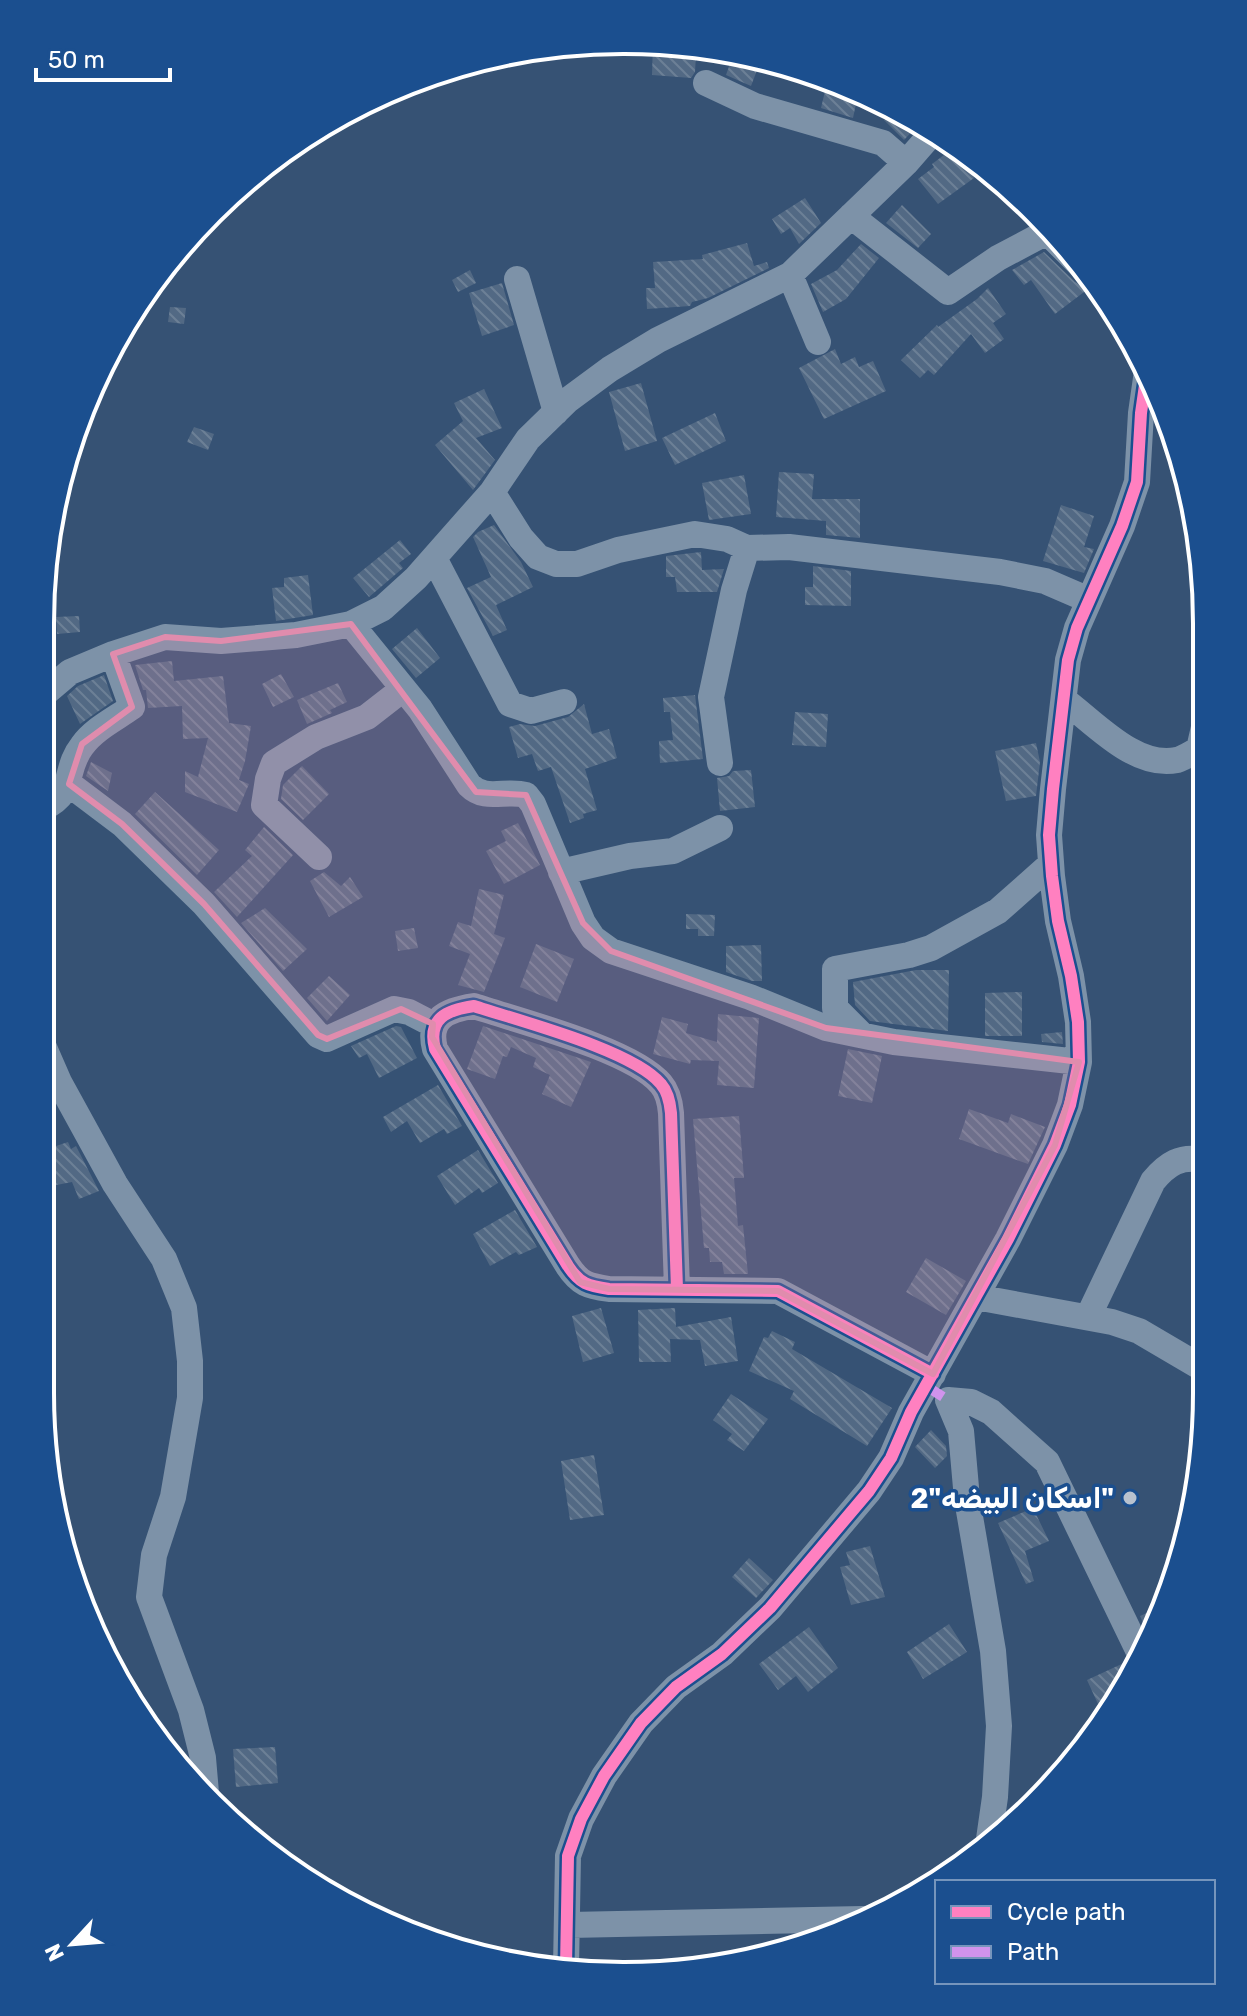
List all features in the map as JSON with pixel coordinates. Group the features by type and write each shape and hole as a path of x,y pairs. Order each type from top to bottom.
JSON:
{"street":[{"path":"706,83 755,106 883,143 906,163"},
{"path":"54,686 70,672 165,637 221,641 296,635 351,624 383,608 434,558 492,492 528,439 556,412 610,369 658,340 790,275 925,141"},
{"path":"851,216 948,292 998,258 1040,236"},
{"path":"790,275 818,342"},
{"path":"517,279 556,412"},
{"path":"567,1959 568,1856 581,1819 604,1776 641,1723 676,1687 722,1654 770,1608 869,1491 891,1458 911,1412 976,1297 1055,1145 1070,1105 1079,1062 1078,1022 1058,921 1049,835 1068,660 1077,628 1122,526 1137,482 1144,393"},
{"path":"492,492 521,538 538,557 556,564 577,564 618,550 695,534 727,539 747,548 789,547 1000,572 1045,581 1089,600"},
{"path":"720,763 711,697 734,590 747,548"},
{"path":"434,558 510,704 531,711 564,702"},
{"path":"351,624 403,689 476,792 487,796 517,792 526,795 533,804 583,923 593,938 611,951 750,997 826,1028 894,1042 1079,1062"},
{"path":"54,803 69,784 75,757 82,744 132,707 113,654"},
{"path":"319,857 264,805 274,763 316,737 367,717 403,689"},
{"path":"1064,700 1125,747 1143,757 1176,760 1193,747"},
{"path":"69,784 122,824 204,904 318,1035 327,1039 394,1009 409,1012 434,1025"},
{"path":"561,872 630,856 673,851 720,828"},
{"path":"862,1035 835,1008 835,969 931,948 998,911 1051,864"},
{"path":"677,1289 671,1113 670,1102 660,1083 622,1056 474,1006 446,1014 434,1025 432,1037 435,1049 575,1277 586,1286 609,1289 778,1291 933,1374"},
{"path":"54,1071 115,1184 164,1259 184,1308 190,1361 190,1398 173,1497 154,1555 149,1597 191,1710 205,1778"},
{"path":"1088,1317 1153,1181 1165,1167 1178,1159 1193,1158"},
{"path":"976,1297 1088,1317 1139,1331 1193,1363"},
{"path":"991,1828 999,1726 993,1651 967,1499 961,1431 948,1400 971,1402 991,1412 1047,1462 1135,1643"},
{"path":"569,1925 840,1919"}],"highlighted area":[{"path":"351,624 476,792 526,795 583,923 611,951 826,1028 1079,1062 1055,1145 933,1374 778,1291 609,1289 580,1282 432,1037 433,1024 401,1009 327,1039 318,1035 204,904 122,824 69,784 82,744 132,707 113,654 165,637 221,641"}],"building":[{"path":"653,55 696,59 695,72 691,78 652,75"},
{"path":"730,64 757,70 751,86 726,75"},
{"path":"825,91 856,104 853,118 821,108"},
{"path":"886,119 911,132 904,140"},
{"path":"945,154 974,178 938,204 918,179 934,167 932,164"},
{"path":"805,198 821,223 799,244 790,228 781,234 772,219"},
{"path":"902,205 931,234 918,248 886,223"},
{"path":"747,243 754,266 767,262 769,268 708,298 692,302 690,306 647,309 646,288 655,288 653,262 703,259 702,255"},
{"path":"861,244 879,258 846,299 823,312 811,284 837,270"},
{"path":"1044,252 1085,291 1055,314 1031,280 1024,285 1012,270"},
{"path":"470,270 476,283 458,292 452,280"},
{"path":"502,283 514,325 482,336 469,293"},
{"path":"988,288 1006,314 993,323 1004,339 985,353 971,334 934,375 928,370 920,378 901,360 937,325 977,299"},
{"path":"170,307 186,308 184,324 168,322"},
{"path":"835,349 841,364 855,357 859,367 873,361 886,391 824,419 799,368"},
{"path":"641,383 657,441 625,451 609,392"},
{"path":"484,389 502,428 476,438 495,460 473,490 435,445 463,421 454,403"},
{"path":"715,413 726,441 675,465 662,438"},
{"path":"194,427 214,434 208,450 187,442"},
{"path":"779,472 814,474 812,499 860,499 860,538 826,535 826,521 776,517"},
{"path":"744,475 751,514 709,520 702,483"},
{"path":"1061,505 1094,516 1084,547 1094,549 1084,573 1043,561"},
{"path":"494,525 521,562 533,587 496,605 507,630 493,636 467,588 491,577 473,537"},
{"path":"400,540 411,554 399,563 403,568 369,597 353,578"},
{"path":"701,552 702,570 724,569 717,592 677,592 675,577 666,577 666,556"},
{"path":"813,566 851,571 851,606 805,605 805,587 813,587"},
{"path":"308,575 313,615 276,621 272,588 284,587 284,578"},
{"path":"79,616 80,632 57,634 56,617"},
{"path":"417,628 440,658 416,678 392,649"},
{"path":"172,661 174,681 223,676 229,723 251,726 239,780 249,784 237,812 185,792 185,771 198,777 208,738 183,739 182,706 148,708 146,690 143,690 135,665"},
{"path":"281,674 294,697 273,707 262,684"},
{"path":"104,675 113,701 80,724 67,696 78,686"},
{"path":"338,683 347,702 330,710 332,713 307,724 297,700"},
{"path":"695,695 703,759 660,763 659,741 673,740 670,712 664,712 663,698"},
{"path":"584,704 592,734 609,729 617,758 585,769 597,810 583,814 584,818 570,823 551,767 538,771 532,754 518,758 509,727 520,724 535,726 568,717"},
{"path":"795,712 828,714 826,747 792,745"},
{"path":"1036,743 1040,762 1036,796 1006,801 995,751"},
{"path":"91,762 112,773 108,791 86,776"},
{"path":"302,766 329,794 303,820 281,799 283,785"},
{"path":"751,770 755,807 720,811 717,778 729,776 733,771"},
{"path":"155,792 219,850 197,875 135,814"},
{"path":"518,823 540,865 504,884 486,851 506,841 501,831"},
{"path":"264,827 293,855 237,917 214,892 252,856 245,850"},
{"path":"324,872 341,886 350,877 363,897 329,917 310,881"},
{"path":"479,889 504,895 494,934 505,938 484,992 458,985 470,954 449,946 458,922 471,926"},
{"path":"265,908 307,949 283,971 241,923"},
{"path":"686,914 715,915 714,936 698,936 698,929 686,929"},
{"path":"414,928 418,948 398,951 395,931"},
{"path":"536,944 574,959 557,1002 520,987"},
{"path":"761,945 762,981 752,981 726,972 726,946"},
{"path":"916,970 949,970 948,1031 870,1021 855,1005 853,982"},
{"path":"329,976 350,995 327,1021 307,998"},
{"path":"1022,992 1022,1036 985,1036 985,993"},
{"path":"718,1014 759,1018 754,1088 717,1085 719,1061 691,1060 690,1064 653,1054 662,1017 688,1024 686,1033 717,1042"},
{"path":"396,1026 401,1027 417,1058 379,1078 367,1054 359,1058 351,1046"},
{"path":"483,1026 591,1062 571,1107 542,1094 550,1075 533,1067 536,1058 511,1047 507,1057 503,1056 495,1079 467,1069"},
{"path":"1062,1032 1063,1044 1042,1042 1041,1034"},
{"path":"848,1049 882,1056 872,1103 838,1096"},
{"path":"438,1085 462,1126 447,1134 444,1129 420,1143 407,1121 391,1132 383,1117"},
{"path":"969,1109 1008,1123 1011,1114 1045,1127 1028,1164 959,1139"},
{"path":"739,1116 744,1178 734,1178 738,1226 743,1225 748,1274 724,1274 722,1262 710,1262 709,1248 704,1248 693,1119"},
{"path":"68,1142 71,1149 76,1146 99,1191 79,1199 72,1182 54,1185 54,1147"},
{"path":"478,1150 498,1183 482,1193 479,1188 455,1205 437,1176"},
{"path":"515,1210 537,1247 519,1255 516,1252 490,1266 473,1234"},
{"path":"926,1258 966,1281 946,1315 906,1292"},
{"path":"601,1308 614,1353 583,1362 572,1316"},
{"path":"675,1308 676,1327 731,1317 738,1361 705,1366 700,1340 670,1339 671,1362 639,1362 638,1310"},
{"path":"772,1331 795,1342 792,1349 892,1408 867,1446 790,1399 794,1391 749,1371 764,1337 768,1338"},
{"path":"731,1394 768,1419 744,1451 727,1440 732,1434 713,1420"},
{"path":"931,1430 946,1446 947,1456 935,1468 915,1447"},
{"path":"594,1455 604,1515 570,1520 561,1461"},
{"path":"1033,1508 1049,1541 1025,1551 1034,1581 1026,1584 998,1523"},
{"path":"870,1546 885,1597 851,1605 840,1567 850,1565 846,1552"},
{"path":"749,1558 773,1580 756,1598 732,1577"},
{"path":"1149,1612 1144,1624 1140,1616"},
{"path":"949,1624 967,1652 923,1679 907,1652"},
{"path":"809,1627 838,1668 808,1692 796,1676 778,1690 759,1664"},
{"path":"1124,1663 1099,1706 1087,1680"},
{"path":"275,1747 278,1783 236,1787 233,1749"}],"marked path":[{"path":"926,1386 948,1400"}],"cycle path":[{"path":"566,1959 568,1856 581,1819 604,1776 641,1723 676,1687 722,1654 770,1608 869,1491 891,1458 911,1412 1008,1239 1055,1145 1070,1105 1079,1062 1078,1022 1052,876 1049,835 1053,789 1068,660 1077,628 1122,526 1137,482 1144,393"},
{"path":"677,1289 671,1113 661,1084 647,1072 601,1048 474,1006 441,1017 434,1030 435,1049 568,1266 581,1280 609,1289 778,1291 933,1374"}],"place":[{"name":"اسكان البيضه\"2\"","path":"1130,1498"}]}
